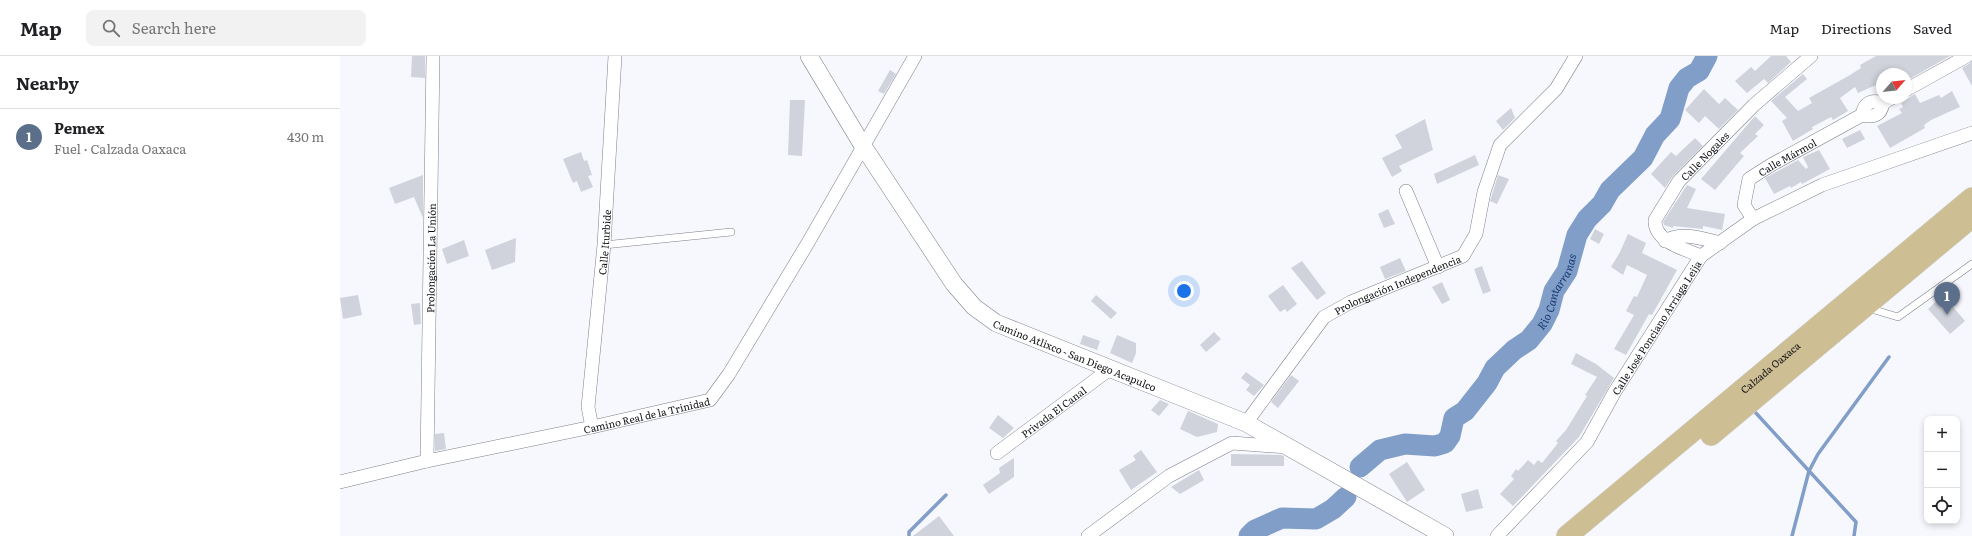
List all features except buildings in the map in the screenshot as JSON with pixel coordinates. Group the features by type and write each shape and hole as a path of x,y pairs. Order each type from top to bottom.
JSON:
{"main road":[{"name":"Calzada Oaxaca","path":"1860,301 1972,198"},
{"name":"Calzada Oaxaca","path":"1578,533 1860,301 1972,217"}],"street":[{"name":"Prolongación La Unión","path":"427,461 434,56"},
{"name":"Calle Iturbide","path":"592,427 588,406 604,246 615,56"},
{"name":"Camino Atlixco - San Diego Acapulco","path":"810,56 863,146 950,278 974,307 996,323 1246,423 1445,536"},
{"name":"Camino Real de la Trinidad","path":"340,482 427,461 592,427 710,400 733,367 915,56"},
{"name":"Prolongación Independencia","path":"1246,423 1324,317 1351,302 1463,256 1476,234 1484,192 1500,145 1556,89 1576,56"},
{"name":"Calle Nogales","path":"1665,241 1654,226 1655,220 1679,181 1754,105 1811,56"},
{"path":"1912,87 1967,56"},
{"name":"Calle Mármol","path":"1753,218 1744,205 1749,179 1771,165 1862,115 1870,117 1877,115 1885,104"},
{"name":"Calle José Ponciano Arriaga Leija","path":"1497,536 1587,442 1614,393 1701,256 1753,218 1822,185 1972,133"},
{"path":"1406,191 1438,266"},
{"path":"1665,241 1672,237 1692,236 1720,243"},
{"path":"1665,241 1701,256"},
{"name":"Privada El Canal","path":"997,453 1110,369"},
{"path":"1088,536 1169,476 1232,443 1294,450"},
{"path":"1557,536 1578,533"}],"lane":[{"path":"604,246 731,232"},
{"path":"1860,301 1898,317 1972,264"}],"waterway":[{"name":"Rio Cantarranas","path":"1360,467 1380,450 1405,444 1435,446 1445,443 1450,436 1454,418 1465,411 1487,383 1495,368 1514,350 1529,340 1542,324 1549,310 1554,291 1567,271 1577,235 1587,219 1602,204 1610,190 1643,158 1655,135 1670,119 1679,88 1687,78 1699,71 1707,56"},
{"path":"1792,536 1809,471 1818,454 1889,357"},
{"path":"1755,412 1856,522 1854,536"},
{"path":"909,536 909,532 946,495"},
{"name":"Rio Cantarranas","path":"1249,536 1255,530 1282,518 1316,519 1333,509 1346,497"}],"place":[{"name":"Pemex","path":"1947,315"}]}
